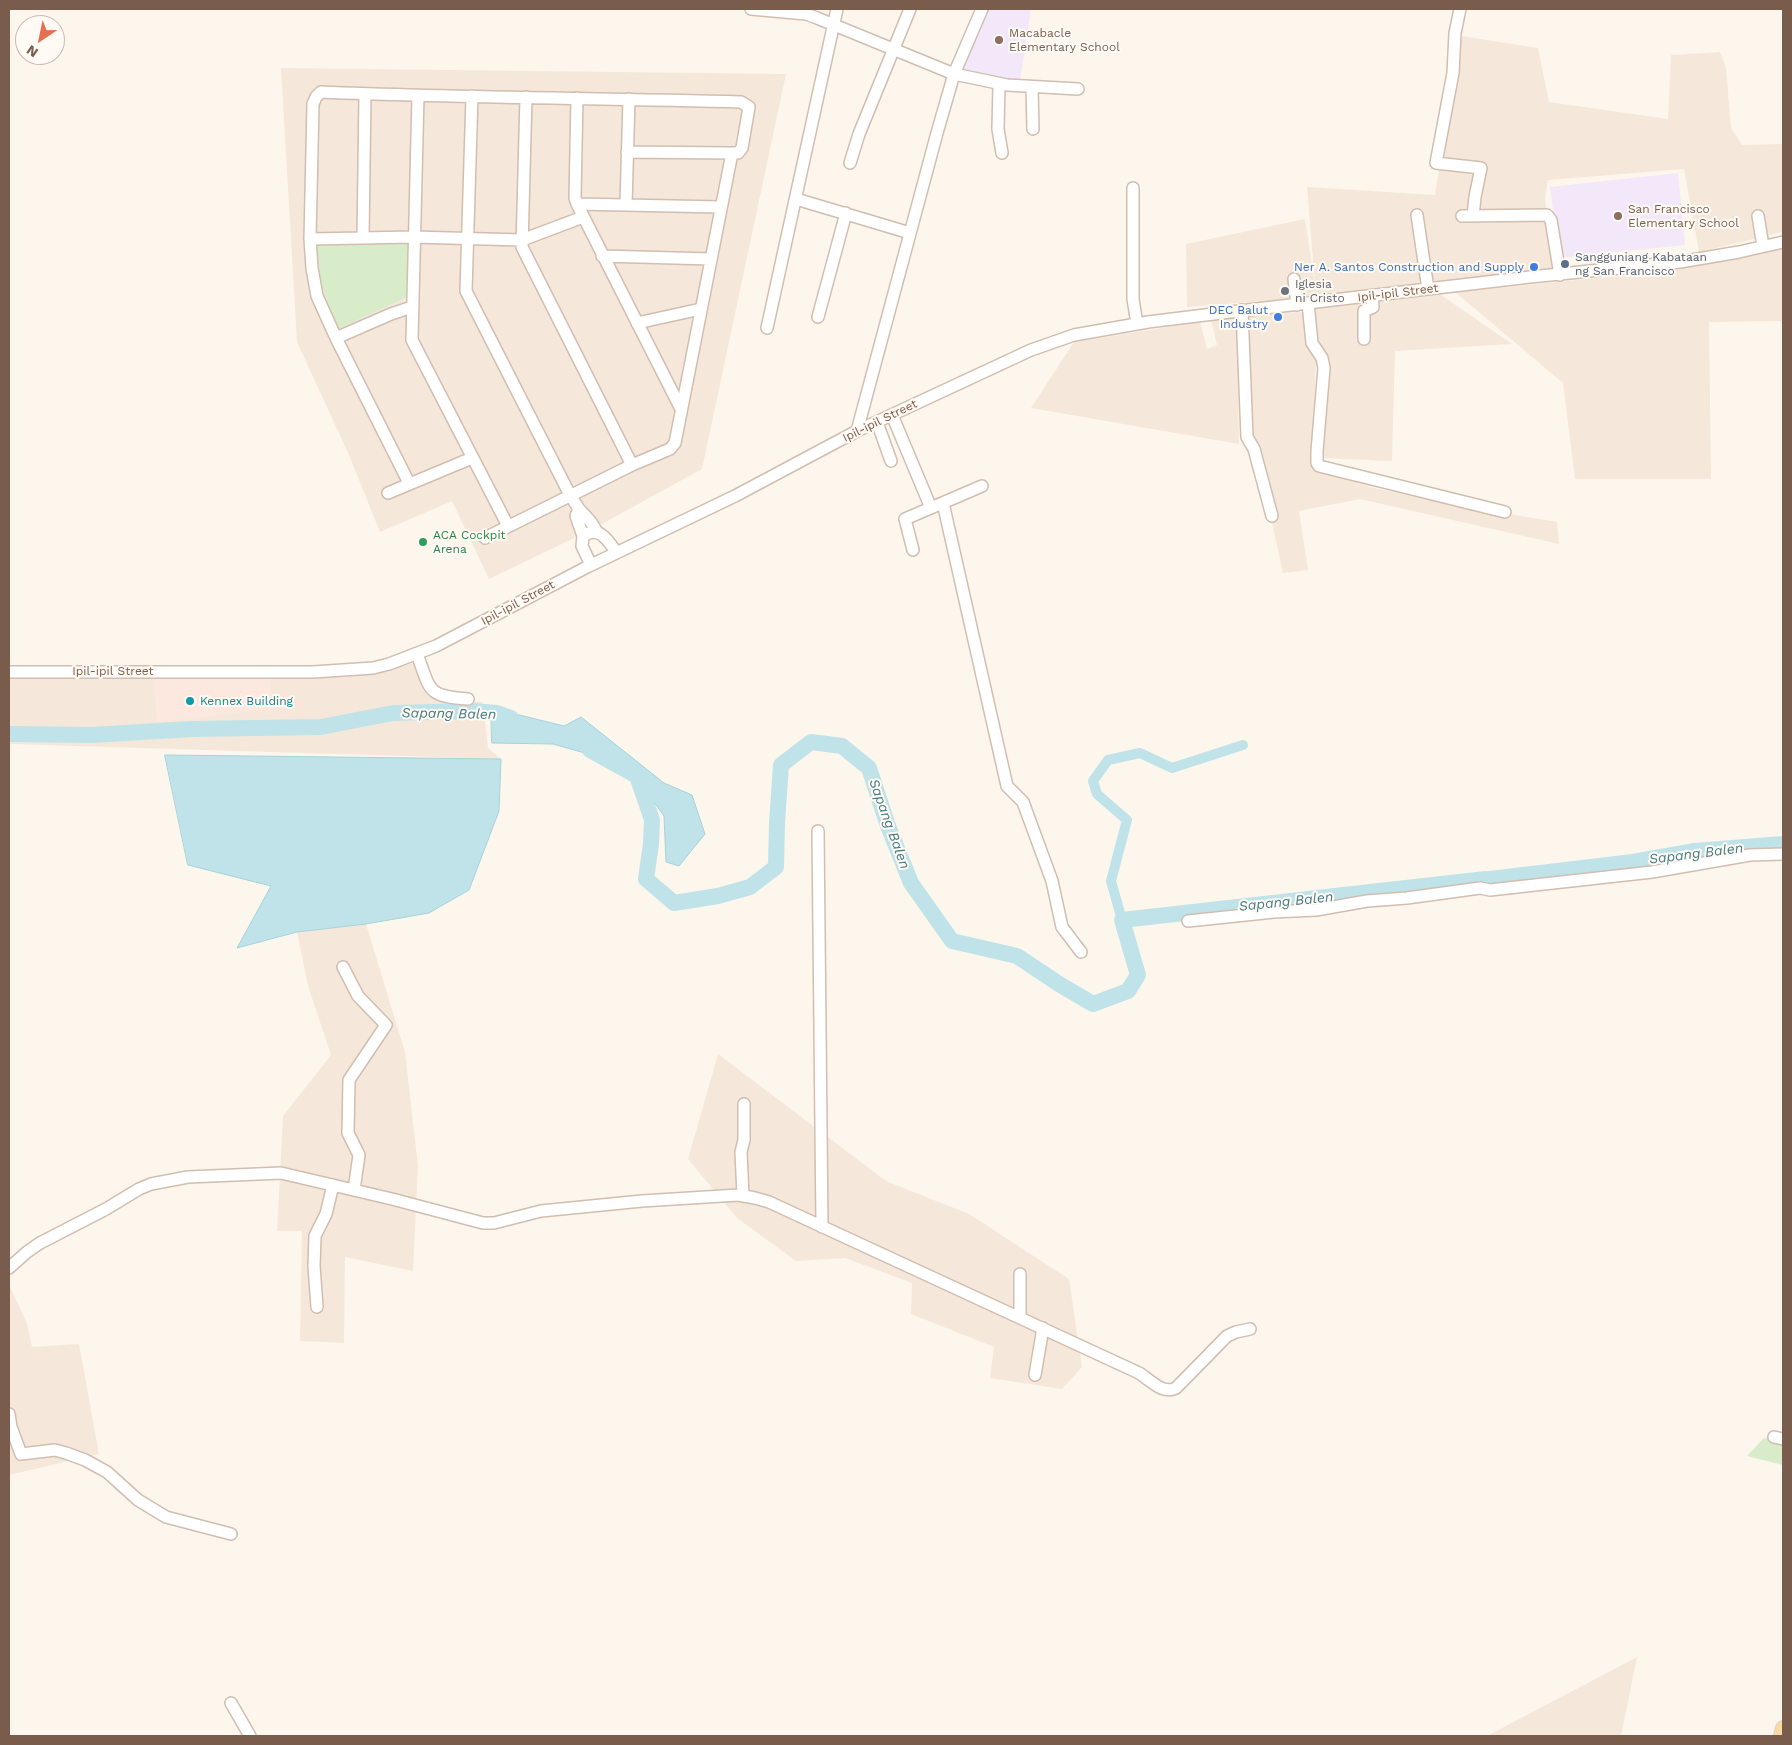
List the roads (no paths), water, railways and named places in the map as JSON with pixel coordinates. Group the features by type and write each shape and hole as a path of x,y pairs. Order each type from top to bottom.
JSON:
{"main road":[{"path":"1781,1736 1783,1728"}],"street":[{"path":"752,9 806,14 954,74 999,84 1078,89"},
{"path":"767,328 796,200 832,24 837,9"},
{"path":"850,163 859,134 910,9"},
{"path":"857,431 954,74 982,9"},
{"path":"1460,9 1455,33 1453,73 1436,163 1481,168 1468,216 1547,215 1550,217 1560,275"},
{"path":"999,84 998,129 1002,153"},
{"path":"1032,87 1033,129"},
{"path":"410,483 336,338 317,296 312,268 310,239 313,104 316,97 321,92 418,96 741,102 749,110 742,148 738,153 627,152"},
{"path":"363,238 365,94"},
{"path":"418,96 413,237 412,340 508,526"},
{"path":"472,96 466,291 570,495 597,532"},
{"path":"526,97 522,247 632,465"},
{"path":"577,98 575,198 577,204 681,409"},
{"path":"626,205 628,99"},
{"path":"485,538 632,465 670,449 675,443 732,153"},
{"path":"1133,188 1133,299 1137,324"},
{"path":"796,200 910,232"},
{"path":"577,204 721,207"},
{"path":"818,317 846,213"},
{"path":"1418,215 1428,290"},
{"path":"1758,216 1763,246"},
{"path":"310,239 413,237 522,240 583,217"},
{"name":"Ipil-ipil Street","path":"9,672 322,671 373,668 436,646 616,552 734,496 857,431 1050,342 1074,335 1137,324 1242,310 1680,262 1783,242"},
{"path":"602,256 711,259"},
{"path":"1294,279 1303,304 1312,343 1322,358 1324,368 1317,451 1317,463 1319,466 1505,512"},
{"path":"1364,339 1364,311 1373,307 1372,296"},
{"path":"336,338 391,314 412,308"},
{"path":"637,323 701,309"},
{"path":"1242,310 1247,438 1254,450 1272,516"},
{"path":"892,415 931,508"},
{"path":"877,422 891,461"},
{"path":"388,493 472,458"},
{"path":"913,550 905,518 982,486"},
{"path":"943,503 1007,786 1023,802 1052,881 1062,927 1081,952"},
{"path":"579,509 576,516 584,536 582,546 591,565"},
{"path":"584,536 589,532 597,532 606,537 616,552"},
{"path":"417,654 434,693 446,698 468,699"},
{"path":"818,831 822,1227"},
{"path":"1188,921 1274,912 1316,910 1366,901 1406,898 1480,888 1490,890 1587,880 1652,872 1750,855 1783,854"},
{"path":"343,967 358,996 386,1025 349,1080 348,1133 359,1155 354,1190"},
{"path":"743,1196 741,1152 744,1140 744,1104"},
{"path":"9,1268 40,1243 106,1209 138,1189 151,1184 188,1177 259,1172 281,1173 484,1223 494,1223 541,1211 642,1201 743,1196 769,1202 1043,1328 1139,1373 1164,1390 1170,1391 1176,1388 1227,1336 1236,1332 1250,1330"},
{"path":"317,1307 314,1266 315,1236 326,1214 333,1185"},
{"path":"1020,1274 1020,1318"},
{"path":"1035,1375 1043,1328"},
{"path":"9,1414 11,1427 21,1454 55,1450 85,1460 107,1472 138,1500 166,1517 231,1534"},
{"path":"231,1703 250,1736"}],"water":[{"path":"491,708 564,726 581,717 664,783 692,795 705,834 679,866 666,862 664,816 627,765 553,744 492,743"},
{"path":"165,755 501,759 499,811 469,890 429,913 366,924 297,932 237,948 271,886 188,865"}],"waterway":[{"name":"Sapang Balen","path":"9,734 91,735 192,729 321,727 393,713 473,711 497,713 511,718"},
{"name":"Sapang Balen","path":"590,750 637,776 652,820 646,879 674,903 718,896 750,887 776,867 781,765 811,742 842,746 869,768 888,826 911,883 952,941 1017,956 1093,1004 1128,991 1138,975 1122,920 1486,879"},
{"path":"1122,920 1111,881 1127,820 1097,794 1093,781 1108,760 1140,753 1172,768 1243,745"},
{"name":"Sapang Balen","path":"1490,879 1633,862 1695,851 1783,844"}],"place":[{"name":"Macabacle Elementary School","path":"999,40"},
{"name":"San Francisco Elementary School","path":"1618,216"},
{"name":"Sangguniang Kabataan ng San Francisco","path":"1565,264"},
{"name":"Ner A. Santos Construction and Supply","path":"1534,267"},
{"name":"Iglesia ni Cristo","path":"1285,291"},
{"name":"DEC Balut Industry","path":"1278,317"},
{"name":"ACA Cockpit Arena","path":"423,542"},
{"name":"Kennex Building","path":"190,701"}]}
